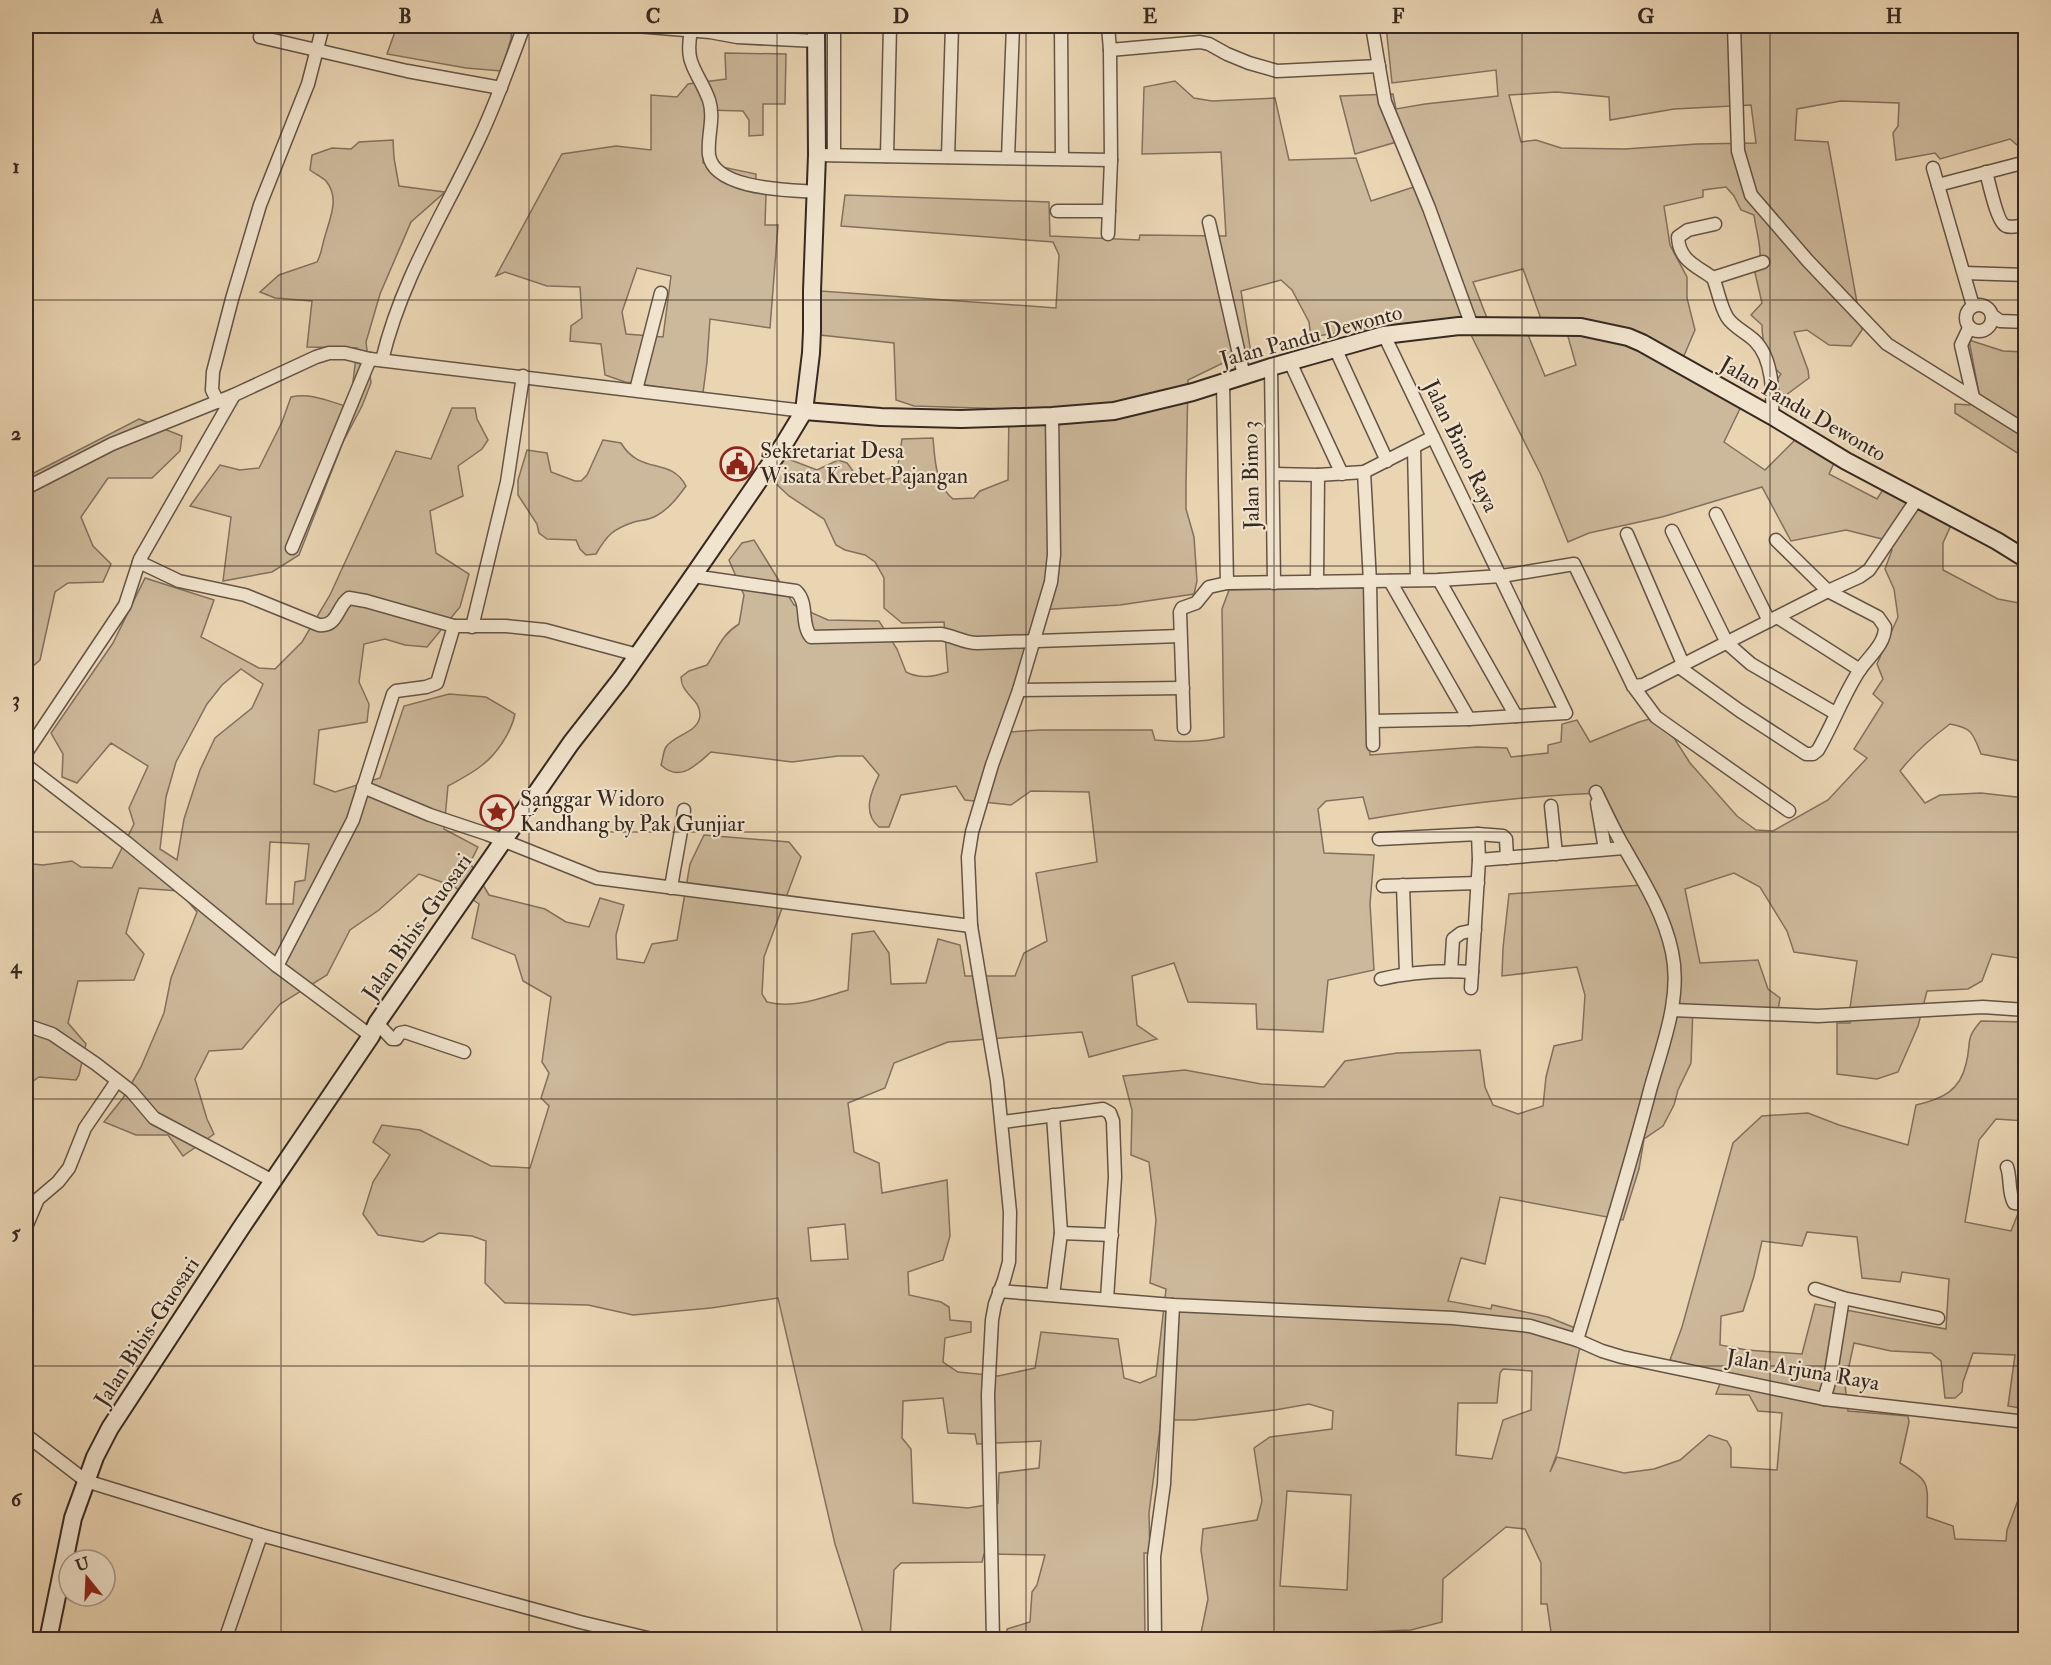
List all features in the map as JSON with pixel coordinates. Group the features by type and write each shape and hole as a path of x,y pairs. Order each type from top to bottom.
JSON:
{"street":[{"path":"264,26 260,37 407,71 501,88"},
{"path":"218,402 212,390 213,372 232,299 260,205 308,84 323,26"},
{"path":"292,548 376,359 387,341 409,278 481,136 524,26"},
{"path":"636,26 710,32 737,37 816,33 826,155"},
{"path":"26,488 112,444 234,396 309,360 329,353 345,353 376,359 804,411 812,353 816,192 826,155 834,26"},
{"path":"887,156 891,26"},
{"path":"948,157 952,26"},
{"path":"1008,158 1013,26"},
{"path":"1062,26 1062,159"},
{"path":"1108,26 1111,160 1108,234"},
{"path":"1372,26 1385,102 1429,208 1472,326"},
{"path":"1734,26 1738,151 1751,195 1808,261 1887,345 2025,431"},
{"path":"692,31 689,54 694,72 709,101 712,116 709,154 715,166 727,176 767,189 816,192"},
{"path":"1110,50 1200,42 1249,63 1278,71 1378,66"},
{"path":"826,155 1111,160"},
{"path":"1938,185 1986,172 2024,166"},
{"path":"1933,168 1973,306"},
{"path":"1986,172 2002,224 2025,225"},
{"path":"1057,211 1109,211"},
{"path":"1209,222 1244,376"},
{"path":"1715,224 1682,232 1678,240 1685,257 1695,267 1713,278 1727,318 1756,342 1767,363 1773,394 1772,416"},
{"path":"1713,278 1763,262"},
{"path":"1965,273 2025,275"},
{"path":"636,390 661,293"},
{"path":"1993,316 1991,325 1977,332 1969,328 1965,320 1967,311 1973,306 1982,304 2000,321 2025,322"},
{"name":"Jalan Pandu Dewonto","path":"804,411 930,418 1052,416 1113,411 1174,397 1384,335 1472,326 1581,327 1628,337 1772,416 1846,461 1997,541 2025,559"},
{"path":"1969,328 1960,345 1973,397"},
{"name":"Jalan Bimo Raya","path":"1384,335 1566,712 1516,716"},
{"path":"1335,348 1387,461"},
{"path":"1290,362 1342,474"},
{"name":"Jalan Bimo 3","path":"1271,367 1274,583"},
{"path":"472,627 507,482 523,376"},
{"path":"1223,382 1227,583"},
{"path":"26,753 125,605 139,562 234,396"},
{"name":"Jalan Bibis-Guosari","path":"48,1640 73,1518 95,1457 110,1428 374,1029 571,743 638,655 693,576 784,444 804,411"},
{"path":"993,1640 988,1395 992,1320 994,1304 1009,1262 1010,1212 1003,1122 971,926 968,871 972,832 1052,582 1052,416"},
{"path":"1273,474 1318,475 1364,472 1433,437"},
{"path":"1414,447 1417,580"},
{"path":"1364,472 1370,582 1373,745"},
{"path":"1317,582 1318,475"},
{"path":"1633,686 1643,685 1859,577 1869,570 1917,499"},
{"path":"1716,514 1773,619 1860,670"},
{"path":"1672,531 1727,643 1751,664 1835,713"},
{"path":"1627,534 1681,666 1740,711 1806,754 1813,754 1818,750 1835,713 1860,670 1884,636 1884,624 1878,617 1828,591 1776,540"},
{"path":"139,562 179,581 245,595 319,625 328,625 335,619 342,603 349,598 454,627 506,626 545,630 638,655"},
{"path":"1184,728 1181,609 1196,603 1209,587 1227,583 1439,580 1502,576 1574,564 1633,686 1656,717 1789,811"},
{"path":"693,576 796,591 802,599 805,628 811,637 940,634 954,636 968,643 1180,636"},
{"path":"1373,720 1516,716 1439,580"},
{"path":"1390,581 1470,719"},
{"path":"277,966 353,820 393,694 396,691 426,687 437,682 454,627"},
{"path":"1019,690 1183,688"},
{"path":"26,765 127,843 277,966 392,1039 396,1039 405,1032 464,1052"},
{"path":"363,787 430,815 505,841 597,878 971,926"},
{"path":"1577,1340 1620,1200 1672,1010 1676,976 1666,928 1646,882 1624,848 1596,792 1605,849"},
{"path":"1551,806 1556,854"},
{"path":"671,888 675,856 681,841 684,810"},
{"path":"1379,839 1478,834 1503,836 1506,839 1507,858"},
{"path":"1471,988 1478,884 1478,834"},
{"path":"1479,860 1624,848"},
{"path":"1383,886 1478,884"},
{"path":"1403,885 1406,973"},
{"path":"1451,971 1453,939 1461,933 1475,930"},
{"path":"1381,979 1406,973 1472,972"},
{"path":"1672,1010 1818,1016 1983,1007 2025,1010"},
{"path":"26,1025 52,1034 131,1091 154,1118 273,1181"},
{"path":"26,1227 38,1199 58,1182 69,1168 85,1128 117,1081"},
{"path":"1003,1122 1103,1109 1112,1116 1115,1177 1107,1299"},
{"path":"1053,1115 1061,1233 1053,1295"},
{"path":"2007,1167 2011,1180 2011,1197 2014,1203 2025,1204"},
{"path":"1061,1233 1112,1235"},
{"path":"1815,1289 1843,1298 1938,1318"},
{"name":"Jalan Arjuna Raya","path":"999,1291 1173,1305 1405,1314 1530,1326 1630,1359 1824,1399 2025,1422"},
{"path":"1824,1399 1830,1379 1843,1298"},
{"path":"1155,1640 1154,1557 1164,1484 1173,1305"},
{"path":"26,1435 86,1481 261,1535 580,1622 656,1640"},
{"path":"225,1640 261,1535"}],"shaded area":[{"path":"397,26 512,26 511,39 501,71 466,68 387,54"},
{"path":"1386,26 2025,26 2025,142 2017,145 2010,139 1940,159 1935,153 1896,160 1893,133 1898,126 1899,103 1841,101 1797,109 1795,140 1828,142 1862,330 1851,346 1829,345 1807,330 1794,332 1809,378 1786,395 1768,392 1781,374 1776,370 1766,352 1762,325 1751,315 1762,303 1755,273 1760,253 1754,215 1741,210 1726,187 1703,190 1703,197 1664,206 1670,245 1687,277 1687,298 1695,330 1683,358 1747,394 1724,442 1765,470 1797,438 1835,461 1829,474 1877,499 1884,488 1952,523 1943,543 1943,570 1998,599 2025,604 2025,762 1981,754 1968,730 1950,724 1911,758 1900,771 1925,803 1940,795 1981,793 2025,798 2025,959 1992,954 1982,981 1968,989 1927,991 1918,1026 1898,1072 1877,1079 1837,1074 1837,1023 1850,1023 1857,961 1794,952 1787,931 1760,887 1734,873 1685,889 1700,963 1758,960 1768,989 1780,998 1778,1010 1693,1007 1691,1063 1663,1126 1644,1139 1639,1169 1623,1220 1500,1197 1485,1264 1461,1258 1448,1301 1491,1309 1492,1305 1548,1317 1585,1332 1558,1451 1550,1472 1557,1457 1624,1473 1654,1469 1680,1460 1709,1435 1727,1441 1731,1448 1731,1467 1777,1470 1782,1413 1758,1411 1749,1395 1716,1394 1724,1373 1670,1360 1682,1327 1733,1143 1762,1116 1808,1113 1839,1125 1908,1145 1916,1105 1942,1097 1959,1081 1968,1057 1970,1037 1981,1021 2025,1022 2025,1121 1996,1119 1979,1140 1965,1222 2011,1231 2019,1211 2025,1212 2025,1409 2008,1406 2015,1355 1973,1353 1962,1392 1955,1398 1945,1398 1941,1361 1931,1353 1891,1351 1854,1343 1845,1384 1848,1411 1908,1416 1909,1422 1900,1463 1917,1474 1925,1484 1927,1517 1953,1526 1955,1539 2006,1541 2007,1530 2025,1481 2026,1608 2020,1639 1552,1639 1547,1604 1541,1604 1541,1563 1525,1529 1506,1527 1443,1579 1442,1622 1411,1630 1301,1639 1188,1639 1201,1633 1208,1599 1201,1550 1203,1529 1257,1520 1262,1501 1254,1448 1270,1437 1332,1429 1333,1411 1309,1404 1194,1420 1161,1420 1149,1513 1150,1553 1144,1553 1145,1639 1007,1639 1007,1629 1030,1622 1032,1592 1037,1585 1045,1555 984,1554 982,1562 901,1563 894,1570 890,1638 892,1639 865,1639 835,1544 778,1298 711,1308 633,1315 588,1305 505,1303 485,1283 486,1241 472,1236 439,1233 423,1242 378,1235 363,1214 373,1182 390,1155 373,1142 382,1125 420,1130 491,1166 530,1168 549,1106 541,1098 549,1073 542,1062 551,997 523,981 515,955 472,938 479,904 453,886 419,874 379,910 350,930 327,975 280,1004 242,1049 209,1051 195,1079 214,1134 183,1156 168,1135 136,1135 104,1122 123,1098 141,1067 164,1013 171,978 197,912 179,891 139,888 126,933 144,954 134,980 78,981 68,1023 86,1044 76,1080 39,1077 26,1086 26,857 33,864 72,861 81,867 112,868 134,824 129,808 148,766 111,743 77,783 62,777 63,754 51,733 113,643 145,578 214,600 201,637 259,668 275,669 302,642 330,595 396,451 431,459 452,408 475,408 477,419 488,440 482,449 458,466 463,496 430,511 436,553 469,574 460,607 427,647 405,645 385,639 364,644 359,682 369,704 367,722 319,730 314,784 335,792 380,778 404,706 449,694 486,697 515,714 513,721 502,743 487,761 448,786 444,829 478,847 470,863 489,895 545,909 566,922 589,927 600,898 624,905 616,935 617,959 644,963 652,944 677,940 690,864 704,835 789,842 801,857 764,957 762,994 767,1002 798,1003 848,990 852,934 874,931 889,953 891,984 926,983 938,939 960,945 965,976 1015,976 1024,953 1047,941 1036,873 1097,862 1089,792 1031,791 1011,805 965,800 956,786 901,795 889,827 879,827 869,809 873,788 879,775 863,756 838,756 792,762 711,752 694,767 681,772 668,770 661,765 666,747 691,730 699,721 698,706 685,690 681,677 689,671 707,665 724,638 739,624 744,595 729,560 742,543 754,540 794,605 828,620 879,621 897,649 906,672 916,676 927,676 948,672 944,622 902,623 884,608 884,578 875,562 865,555 836,545 824,519 789,496 771,479 783,457 817,470 838,460 847,463 853,471 870,483 896,477 902,439 933,438 939,479 947,493 953,499 974,498 980,491 1008,480 1009,409 914,406 896,400 894,343 820,335 821,291 1056,308 1059,255 1053,242 841,226 845,195 1049,202 1050,236 1139,240 1140,235 1226,236 1221,152 1142,154 1144,87 1175,81 1194,98 1212,101 1275,98 1289,160 1356,158 1371,201 1426,183 1407,139 1355,154 1340,96 1393,94 1396,109 1498,96 1496,70 1392,83","holes":["1557,92 1609,97 1610,120 1674,109 1751,105 1756,143 1625,149 1561,148 1536,140 1521,142 1509,95","1523,269 1541,319 1567,333 1576,365 1545,376 1521,318 1487,318 1473,282","1281,280 1292,290 1309,322 1311,337 1462,317 1541,475 1568,542 1589,533 1662,517 1762,487 1791,541 1846,530 1882,539 1892,550 1885,569 1894,589 1898,617 1877,664 1883,679 1873,694 1883,703 1854,749 1867,758 1828,800 1773,831 1756,830 1737,816 1690,763 1660,716 1590,742 1577,720 1562,724 1561,742 1548,745 1548,753 1511,757 1507,748 1477,747 1370,755 1365,588 1229,590 1222,609 1224,737 1181,742 1155,740 1152,730 1010,732 1037,610 1120,605 1194,594 1197,581 1194,537 1186,509 1188,380 1225,362 1251,353 1241,291","241,669 263,684 252,708 215,738 200,770 184,819 177,860 160,849 166,797 176,762 207,704 222,685","1604,793 1647,874 1643,885 1509,894 1502,976 1577,967 1585,995 1582,1040 1554,1046 1546,1077 1543,1106 1518,1114 1493,1105 1485,1087 1480,1050 1397,1053 1345,1061 1324,1087 1261,1084 1185,1070 1123,1076 1132,1110 1131,1155 1149,1162 1156,1220 1150,1283 1166,1289 1156,1376 1140,1383 1124,1378 1118,1339 1041,1332 1035,1368 998,1376 958,1372 943,1362 945,1338 971,1332 971,1322 950,1320 949,1307 941,1302 909,1295 908,1272 943,1260 950,1236 947,1180 882,1193 879,1163 854,1152 848,1103 885,1088 894,1063 948,1042 1082,1032 1089,1057 1157,1039 1137,1025 1132,976 1174,963 1188,1002 1256,1004 1257,1029 1323,1032 1328,980 1374,970 1370,904 1374,855 1324,853 1318,809 1326,801 1363,797 1369,819 1545,796","270,842 309,844 305,880 295,882 293,904 266,904","845,1224 848,1259 811,1261 808,1228","1807,1232 1857,1237 1862,1278 1900,1282 1902,1272 1949,1279 1946,1329 1815,1304 1802,1354 1747,1350 1720,1345 1721,1316 1743,1311 1762,1241 1802,1246","1503,1369 1532,1371 1531,1410 1503,1420 1492,1459 1456,1455 1458,1403 1497,1403 1500,1373","943,1398 948,1433 975,1434 977,1444 1041,1441 1039,1468 999,1473 998,1503 968,1508 913,1503 911,1449 902,1438 903,1401","1287,1491 1351,1495 1347,1590 1280,1586"]},
{"path":"725,53 786,54 785,104 763,104 763,135 749,136 749,120 743,111 706,110 703,163 756,174 755,191 766,195 765,225 778,225 770,328 710,319 703,393 625,382 605,375 601,344 570,341 571,326 582,318 580,287 547,286 505,272 496,276 562,154 616,146 651,150 651,95 677,97 688,84 726,79","holes":["637,268 671,276 663,337 626,334 622,312"]},
{"path":"393,140 399,186 445,192 411,222 380,294 366,342 371,383 343,442 299,555 272,572 223,581 231,517 190,506 220,465 240,470 259,468 282,422 291,397 325,399 345,406 352,390 357,348 307,347 312,301 275,298 260,292 279,275 317,262 320,255 333,201 326,181 310,170 312,155 332,148 351,149 359,142"},
{"path":"1969,340 2003,351 2025,352 2025,458 1955,413 1955,404 1970,405 1979,394"},
{"path":"139,419 182,436 180,451 152,478 108,478 81,517 93,546 111,564 103,582 68,583 55,592 40,660 26,672 26,477"},
{"path":"603,440 621,443 637,459 672,471 686,486 661,513 621,527 607,537 596,554 586,555 576,540 547,539 539,533 537,524 518,495 518,480 527,450 547,453 551,472 581,481 587,475"}],"place":[{"name":"Sekretariat Desa Wisata Krebet Pajangan","path":"737,464"},
{"name":"Sanggar Widoro Kandhang by Pak Gunjiar","path":"497,812"}]}
